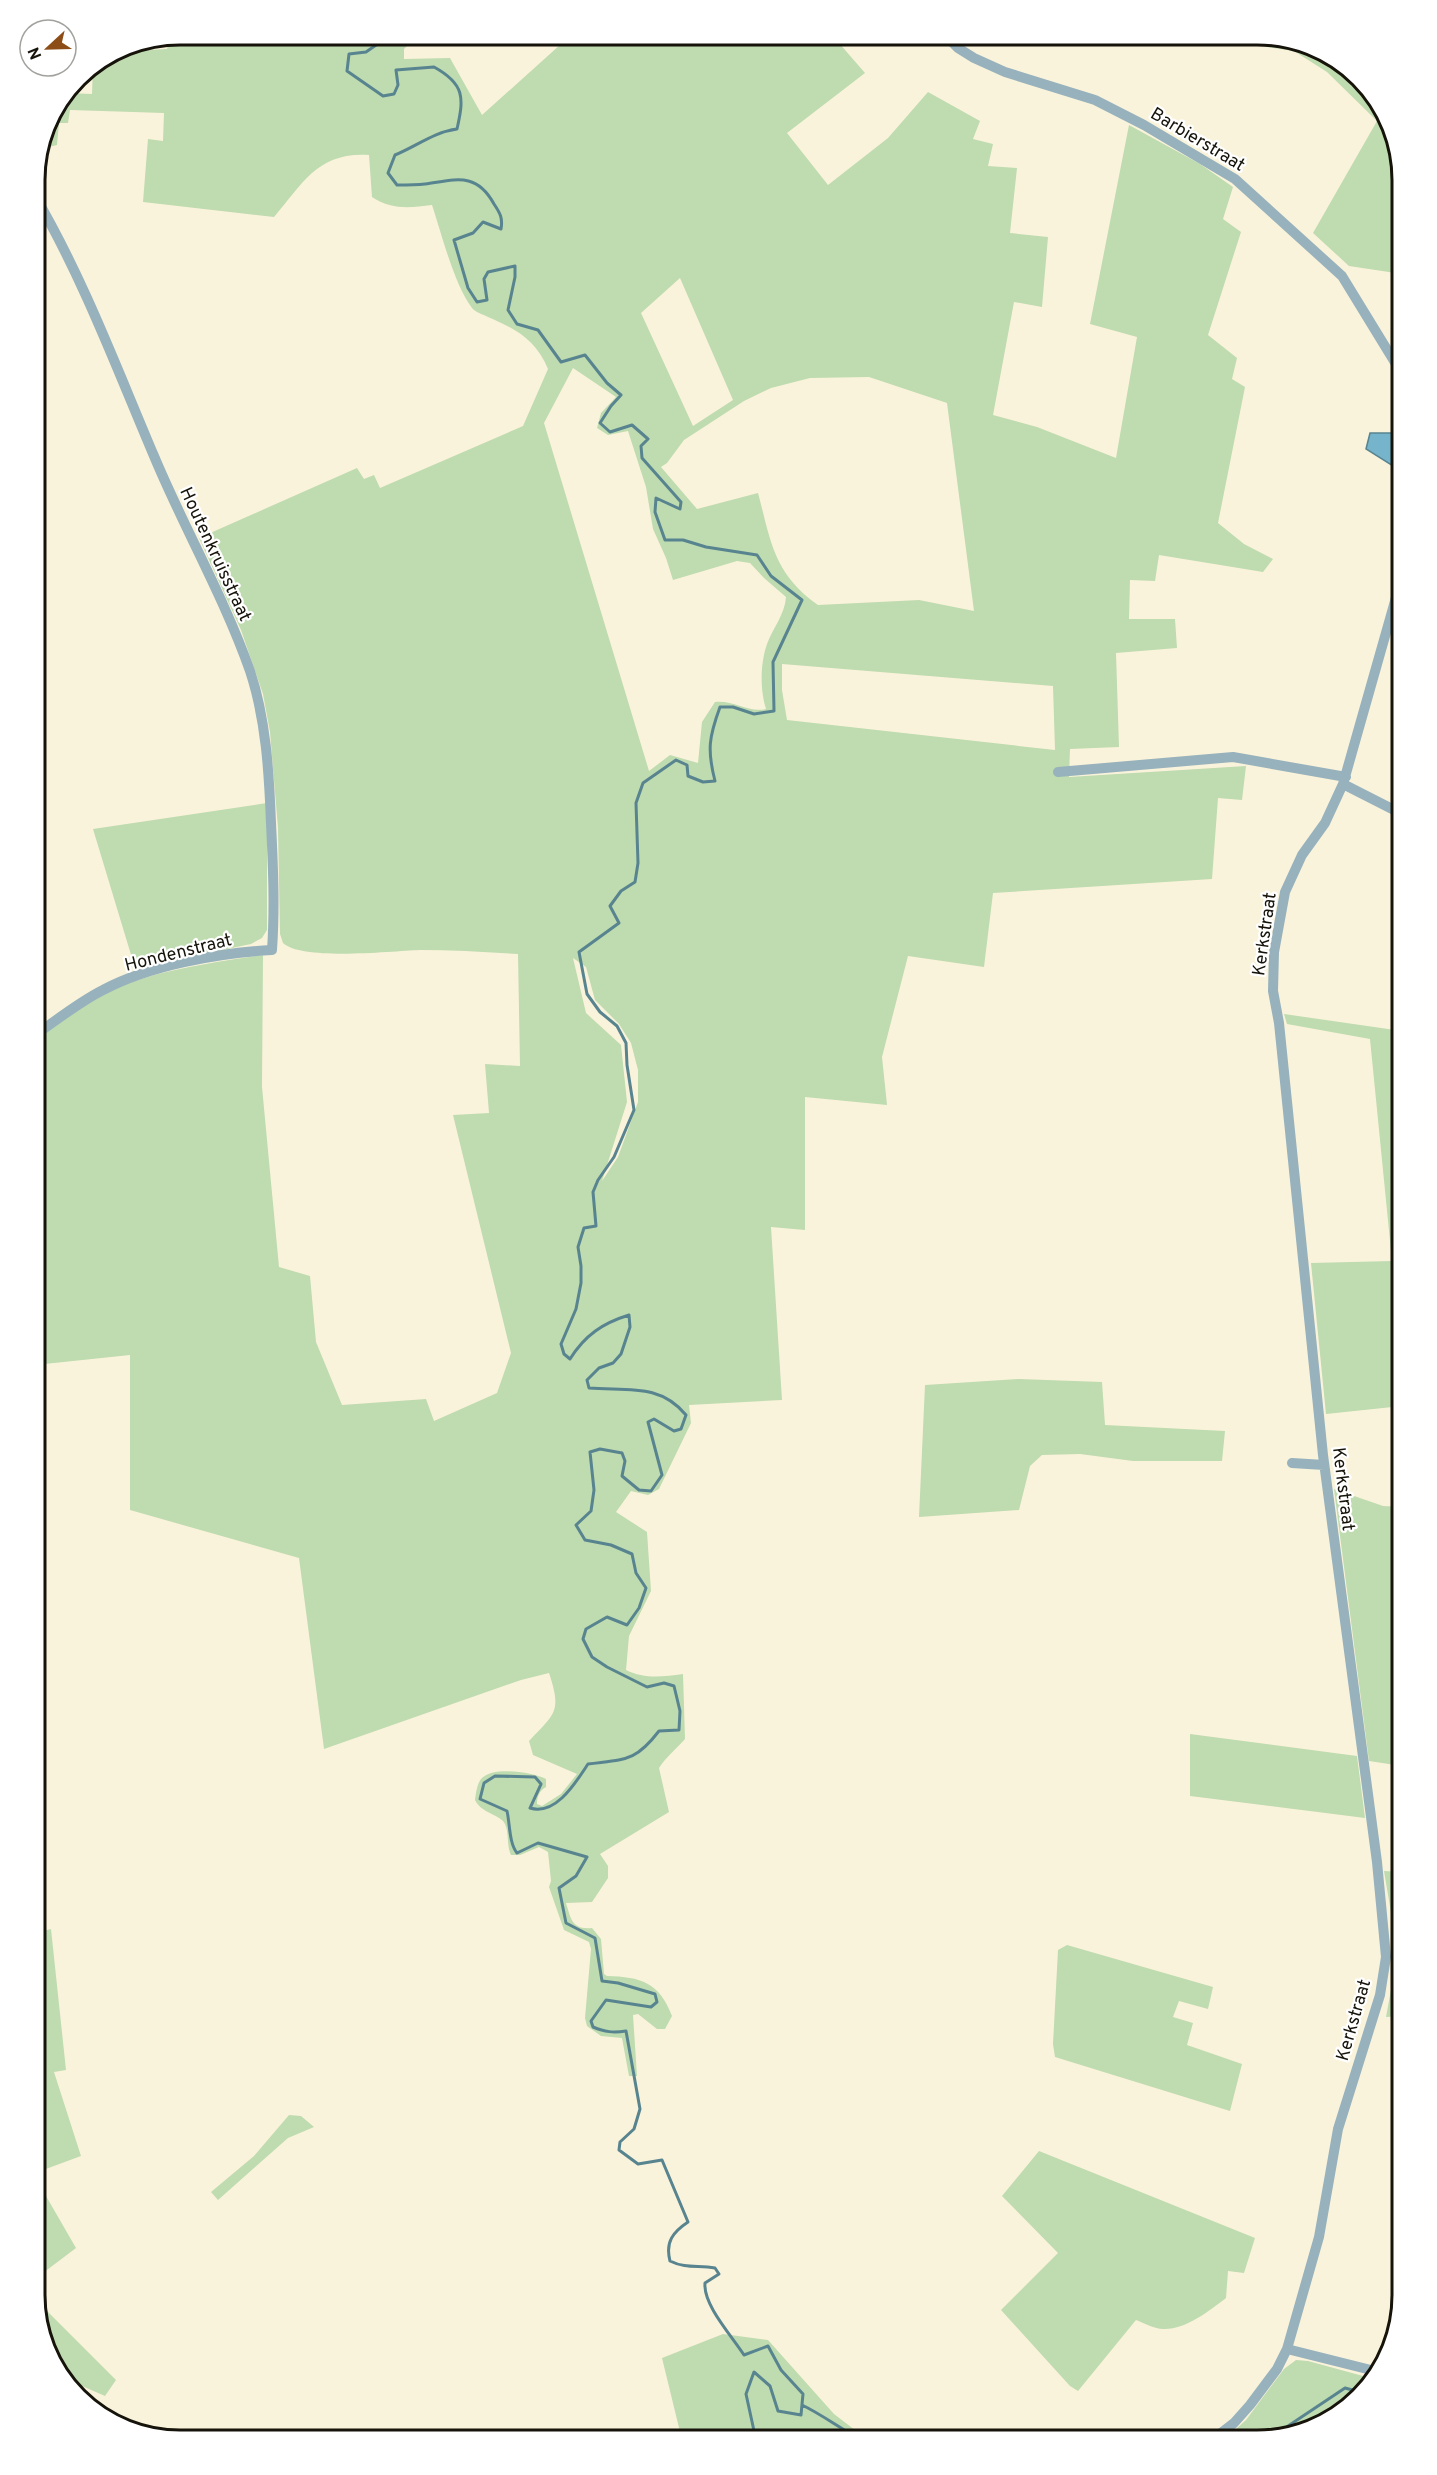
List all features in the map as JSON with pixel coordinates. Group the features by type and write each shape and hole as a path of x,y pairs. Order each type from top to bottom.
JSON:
{"street":[{"name":"Barbierstraat","path":"955,45 974,58 1005,72 1095,100 1144,125 1235,179 1342,276 1392,358"},
{"name":"Houtenkruisstraat","path":"45,217 117,366 165,482 228,618 250,672 261,715 269,778 275,913 272,950"},
{"name":"Kerkstraat","path":"1225,2430 1250,2405 1277,2369 1287,2349 1319,2237 1338,2129 1380,1995 1386,1958 1377,1862 1324,1465 1279,1023 1273,991 1274,952 1285,892 1302,855 1325,823 1344,781 1392,612"},
{"path":"1058,772 1233,756 1344,781 1392,808"},
{"name":"Hondenstraat","path":"45,1028 105,989 144,973 196,961 272,950"},
{"path":"1292,1463 1324,1465"},
{"path":"1287,2349 1369,2370"}],"green space":[{"path":"180,45 408,45 404,49 404,59 450,58 482,115 560,45 841,45 865,73 787,133 828,185 888,138 928,92 980,121 973,139 993,144 988,166 1017,168 1010,233 1048,237 1042,307 1014,302 993,415 1037,427 1116,458 1137,337 1090,324 1129,125 1200,164 1233,187 1223,219 1241,232 1208,335 1237,358 1232,379 1245,387 1218,523 1244,544 1273,559 1263,572 1159,555 1155,581 1130,580 1129,619 1175,619 1177,648 1116,653 1119,747 1070,749 1069,777 1246,766 1242,800 1218,798 1212,879 993,893 984,967 908,956 882,1057 887,1105 805,1097 805,1230 771,1227 782,1400 689,1405 691,1423 659,1489 648,1495 631,1491 616,1512 647,1532 651,1591 629,1636 626,1670 646,1676 683,1674 685,1739 659,1768 669,1812 600,1854 608,1866 608,1878 592,1902 566,1903 573,1922 580,1927 592,1928 601,1939 604,1974 639,1980 647,1984 661,1996 672,2016 665,2029 657,2029 638,2014 633,2015 637,2076 629,2076 622,2038 601,2036 587,2026 585,2018 591,1949 589,1942 564,1930 549,1887 551,1881 548,1852 539,1847 520,1855 511,1855 505,1824 475,1800 478,1785 487,1774 514,1771 546,1779 546,1787 537,1799 537,1804 542,1806 561,1794 577,1774 533,1755 529,1741 554,1711 555,1696 549,1673 521,1680 324,1749 299,1558 130,1510 130,1355 45,1364 45,1033 88,1002 125,984 184,968 263,955 262,1087 279,1267 310,1276 316,1342 342,1405 426,1399 434,1421 497,1393 511,1353 453,1115 489,1113 485,1064 520,1066 518,954 420,950 327,953 293,949 283,943 280,934 278,828 270,732 263,694 241,630 199,538 357,468 364,479 374,475 380,488 523,426 548,369 538,350 524,337 508,326 472,308 454,273 432,205 401,207 372,197 369,155 337,158 324,164 304,181 274,217 143,202 148,139 163,141 164,113 70,110 68,123 59,123 57,145 50,147 59,120 76,93 92,94 93,77 112,63 136,52 167,49 168,46","holes":["680,278 733,400 693,426 641,313","573,368 616,397 601,413 597,428 608,435 628,431 646,487 653,529 673,580 737,561 750,563 786,597 763,660 762,685 766,709 759,710 715,702 702,722 698,763 670,755 649,771 544,423","869,377 947,403 974,611 919,600 818,605 791,581 776,555 758,493 697,509 661,467 667,463 684,440 744,401 771,388 810,378","782,664 1053,686 1055,750 787,720 782,690","573,958 586,967 595,1000 619,1024 631,1043 638,1070 638,1102 618,1157 602,1181 627,1102 621,1045 586,1013"]},
{"path":"1254,45 1301,52 1332,68 1359,91 1378,120 1385,136 1392,171 1392,272 1349,266 1313,233 1377,121 1327,72 1294,51"},
{"path":"267,803 267,930 262,938 251,944 135,968 93,829"},
{"path":"1284,1014 1392,1030 1392,1261 1370,1039 1287,1024"},
{"path":"1392,1261 1392,1407 1326,1414 1311,1263"},
{"path":"1019,1379 1102,1382 1105,1425 1225,1431 1222,1461 1133,1461 1080,1454 1042,1455 1030,1466 1019,1510 919,1517 925,1385"},
{"path":"1334,1489 1383,1506 1392,1506 1392,1764 1369,1761"},
{"path":"1190,1734 1357,1756 1365,1818 1190,1796"},
{"path":"1384,1871 1392,1871 1392,1918"},
{"path":"51,1929 66,2070 54,2072 81,2156 45,2169 45,1930"},
{"path":"1067,1945 1213,1987 1208,2009 1179,2001 1173,2017 1193,2023 1187,2045 1242,2064 1230,2111 1055,2057 1053,2044 1058,1950"},
{"path":"1392,1984 1392,2017 1386,2017"},
{"path":"289,2115 301,2116 314,2127 288,2138 218,2200 211,2192 254,2156"},
{"path":"1039,2151 1255,2238 1244,2273 1228,2271 1226,2298 1196,2319 1180,2326 1163,2329 1136,2320 1078,2391 1070,2386 1001,2310 1058,2253 1002,2196"},
{"path":"45,2194 76,2248 45,2271"},
{"path":"46,2310 116,2380 105,2396 78,2384 68,2370 52,2339"},
{"path":"723,2334 768,2340 834,2414 855,2430 680,2430 662,2358"},
{"path":"1296,2360 1308,2361 1364,2376 1353,2391 1339,2402 1301,2423 1275,2429 1235,2430 1246,2420 1284,2369"}],"water":[{"path":"1370,433 1392,433 1392,465 1366,449"}],"waterway":[{"path":"376,45 366,52 349,54 347,71 383,96 394,94 398,85 396,70 434,67 452,80 460,93 461,109 457,129 433,136 395,155 388,173 397,185 464,180 480,186 487,194 498,210 502,222 501,229 483,222 473,233 454,240 468,288 477,302 487,300 484,279 488,272 515,266 508,310 517,324 538,330 561,362 585,355 607,383 621,395 600,423 610,432 632,425 648,439 641,446 642,458 681,502 680,509 656,498 655,512 665,540 683,540 706,547 757,555 771,576 802,600 773,662 774,711 754,714 733,707 720,707 710,744 715,781 703,782 688,776 687,765 676,760 643,783 636,803 638,863 635,882 621,891 610,906 619,923 579,952 587,994 600,1012 617,1026 626,1043 634,1110 614,1157 598,1180 593,1192 596,1226 584,1228 578,1247 581,1283 576,1309 561,1344 564,1354 570,1359 595,1331 629,1315 630,1327 621,1354 613,1363 599,1368 587,1380 589,1388 630,1389 654,1393 676,1405 686,1415 681,1429 674,1431 654,1419 648,1422 662,1475 651,1491 639,1490 622,1476 625,1461 622,1453 600,1449 590,1452 594,1490 591,1511 576,1525 585,1540 611,1545 632,1554 636,1573 646,1588 639,1608 627,1625 607,1617 586,1629 583,1639 592,1657 607,1667 647,1687 664,1683 674,1686 680,1711 679,1730 659,1731 643,1749 621,1760 588,1764 564,1796 548,1807 530,1808 541,1784 535,1777 495,1776 484,1783 480,1799 507,1811 511,1839 517,1853 538,1843 587,1857 576,1876 559,1888 566,1923 595,1938 602,1981 618,1983 655,1994 657,2002 651,2007 606,2000 591,2021 593,2027 601,2030 626,2031 640,2109 634,2129 620,2142 619,2150 638,2164 662,2160 688,2222 672,2238 669,2248 670,2261 687,2266 715,2268 719,2274 705,2283 706,2292 713,2310 726,2330 744,2355 768,2346 781,2370 803,2394 801,2415 778,2411 770,2386 754,2372 746,2394 754,2430"},
{"path":"1288,2426 1345,2388 1354,2390"},
{"path":"802,2405 844,2430"}]}
